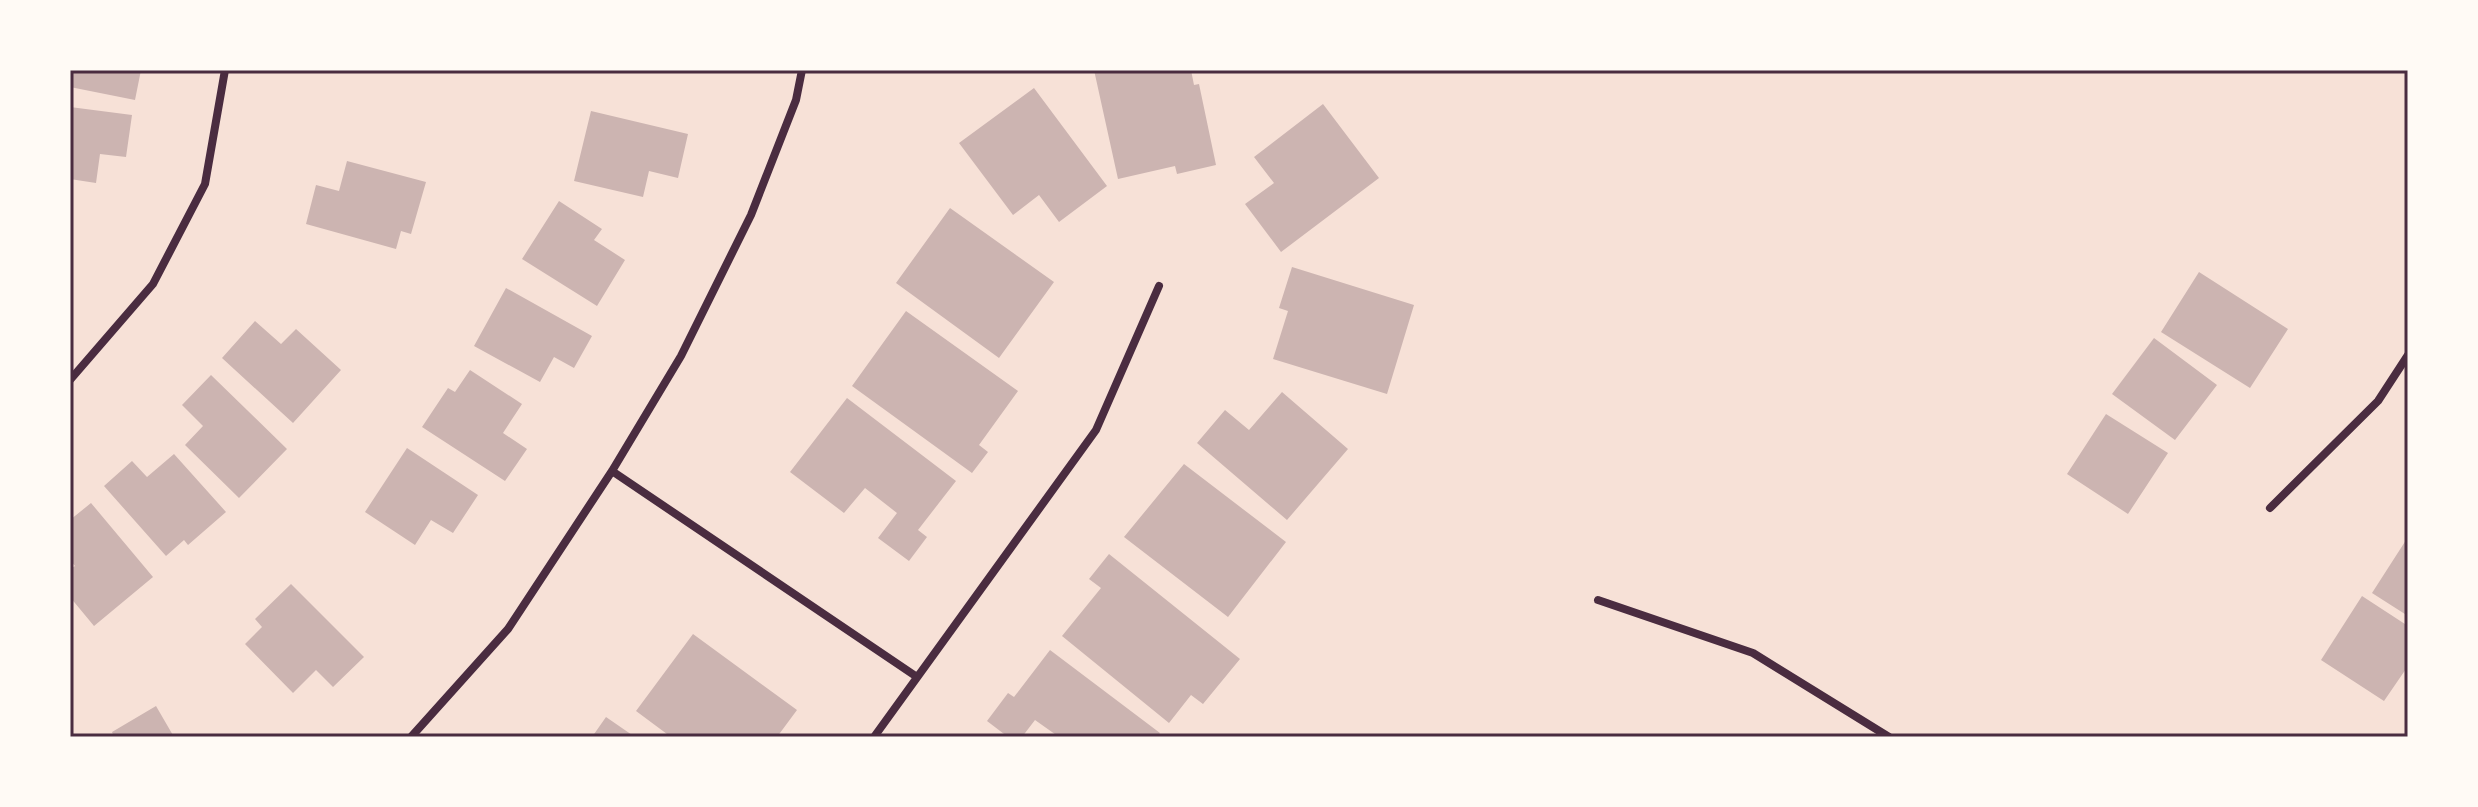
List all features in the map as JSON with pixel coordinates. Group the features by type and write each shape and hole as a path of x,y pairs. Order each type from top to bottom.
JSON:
{"street":[{"path":"70,380 153,284 205,184 225,70"},
{"path":"411,737 508,629 612,471 681,356 751,215 796,100 802,70"},
{"path":"874,737 1096,430 1159,286"},
{"path":"2270,508 2378,401 2408,355"},
{"path":"612,471 917,677"},
{"path":"1598,600 1753,653 1889,737"}],"building":[{"path":"70,70 141,70 135,100 70,87"},
{"path":"1094,70 1191,70 1194,85 1199,84 1216,165 1177,174 1175,166 1118,179"},
{"path":"1034,88 1107,186 1059,222 1039,195 1013,215 959,143"},
{"path":"1323,104 1379,178 1281,252 1245,204 1274,183 1254,157"},
{"path":"70,107 132,115 126,157 100,154 96,183 70,179"},
{"path":"591,111 688,134 678,178 649,171 643,197 574,181"},
{"path":"347,161 426,182 411,234 401,231 396,249 306,224 316,185 339,191"},
{"path":"559,201 602,229 594,240 625,260 597,306 522,259"},
{"path":"950,208 1054,282 999,358 896,283"},
{"path":"1292,267 1414,305 1387,394 1273,359 1288,311 1279,308"},
{"path":"2199,272 2288,329 2250,388 2161,332"},
{"path":"506,288 592,336 574,368 554,357 540,382 474,346"},
{"path":"906,311 1018,391 979,445 988,452 972,473 852,386"},
{"path":"255,321 281,344 296,329 341,370 293,423 222,358"},
{"path":"2154,338 2217,385 2175,440 2112,394"},
{"path":"470,370 522,404 503,433 527,449 505,481 422,427 448,388 455,392"},
{"path":"211,375 287,449 239,498 185,445 203,426 182,405"},
{"path":"1282,392 1348,449 1287,520 1197,443 1225,410 1249,430"},
{"path":"847,398 956,481 918,530 927,537 909,561 878,538 897,513 865,488 844,513 790,472"},
{"path":"2106,414 2168,453 2128,514 2067,474"},
{"path":"407,448 478,495 453,533 431,520 415,545 365,512"},
{"path":"174,454 226,512 188,545 184,540 166,556 104,486 132,461 147,477"},
{"path":"1184,464 1286,542 1228,617 1124,537"},
{"path":"91,503 153,577 94,626 70,597 70,569 75,566 70,560 70,520"},
{"path":"2408,537 2408,616 2372,593"},
{"path":"1109,554 1240,659 1203,704 1191,695 1169,723 1062,636 1101,588 1089,579"},
{"path":"291,584 364,657 333,687 316,670 293,693 245,644 262,627 255,619"},
{"path":"2362,596 2408,626 2408,666 2384,701 2321,660"},
{"path":"693,634 797,710 777,737 671,737 636,711"},
{"path":"1050,650 1160,733 1157,737 1059,737 1035,720 1022,737 1008,737 987,721 1008,693 1014,697"},
{"path":"156,706 174,737 114,737 112,732"},
{"path":"606,717 635,737 592,737"}]}
